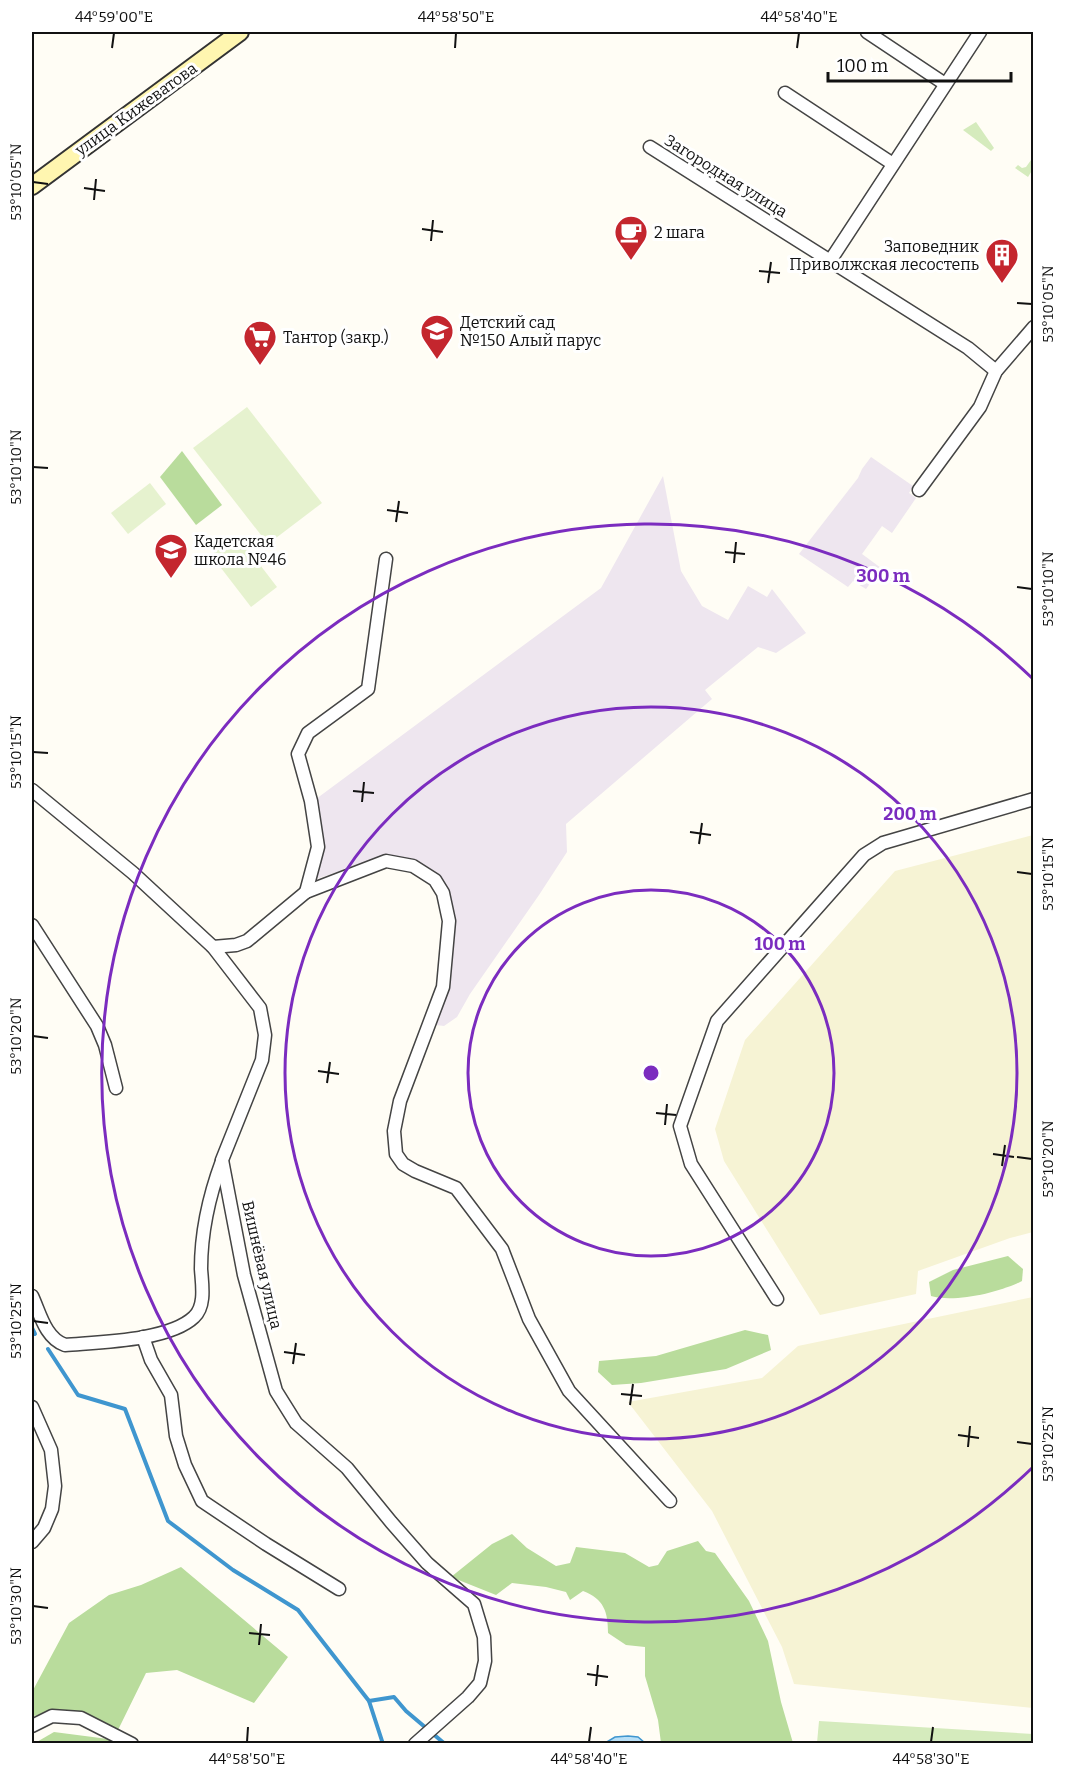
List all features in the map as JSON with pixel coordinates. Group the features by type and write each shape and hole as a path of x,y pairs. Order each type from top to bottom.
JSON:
{"main road":[{"name":"улица Кижеватова","path":"32,186 240,32"}],"street":[{"path":"867,32 945,84"},
{"path":"830,261 980,32"},
{"path":"785,93 893,164"},
{"name":"Загородная улица","path":"650,147 968,348 996,371"},
{"path":"919,490 980,407 996,371 1034,327"},
{"path":"306,892 318,847 311,801 298,754 308,733 368,689 386,559"},
{"path":"32,790 133,873 213,947 260,1008 265,1035 262,1060 212,1189 204,1222 201,1260 202,1301 195,1316 181,1326 143,1337 65,1345 56,1341 49,1334 32,1296"},
{"path":"777,1299 691,1164 680,1126 717,1021 864,855 883,843 1034,799"},
{"path":"213,947 237,945 247,941 306,892 386,861 413,866 435,880 443,893 449,921 442,987 400,1101 394,1131 396,1154 403,1164 415,1171 456,1188 502,1249 529,1319 569,1391 670,1502"},
{"path":"32,925 97,1026 105,1045 116,1088"},
{"name":"Вишнёвая улица","path":"222,1160 244,1275 276,1391 296,1423 347,1468 390,1522 427,1563 474,1604 484,1636 485,1661 480,1683 468,1697 415,1743"},
{"path":"143,1337 151,1360 171,1395 176,1436 185,1465 202,1500 266,1544 339,1589"},
{"path":"32,1407 51,1450 55,1486 52,1509 44,1528 32,1542"},
{"path":"32,1726 52,1716 81,1718 132,1743"}],"shaded area":[{"path":"871,457 913,486 909,493 916,498 892,533 882,526 862,554 881,568 866,589 853,581 848,587 799,554 858,478"},
{"path":"663,476 681,571 702,606 728,620 748,586 767,597 772,589 806,633 776,653 758,647 705,690 712,699 566,824 567,852 470,994 457,1017 444,1026 436,1025 448,987 448,892 386,856 313,880 316,799 601,588"},
{"path":"1033,835 1033,1232 918,1271 916,1294 820,1315 724,1161 715,1129 745,1040 895,871"},
{"path":"1033,1297 1033,1708 794,1684 782,1647 712,1511 628,1402 762,1378 798,1346"}],"green space":[{"path":"976,122 994,148 991,151 963,130"},
{"path":"1031,160 1033,169 1028,177 1015,168 1018,165 1022,168 1026,167"},
{"path":"247,407 322,503 268,544 193,448"},
{"path":"182,451 222,505 196,525 160,477"},
{"path":"150,483 166,504 128,534 111,513"},
{"path":"237,535 277,587 251,607 211,555"},
{"path":"1008,1256 1023,1269 1022,1281 1002,1289 965,1297 931,1296 929,1282 953,1270"},
{"path":"745,1330 768,1335 771,1350 726,1369 641,1383 612,1385 598,1372 599,1361 656,1356"},
{"path":"512,1534 527,1548 556,1566 570,1563 576,1547 625,1553 649,1567 658,1565 667,1551 698,1541 706,1551 715,1553 749,1601 768,1641 781,1702 793,1743 661,1743 658,1720 645,1676 645,1647 626,1645 608,1633 606,1613 596,1598 583,1591 570,1600 566,1592 512,1583 496,1595 451,1577 492,1544"},
{"path":"181,1567 288,1657 254,1703 177,1670 146,1673 118,1730 68,1713 32,1716 32,1692 69,1623 109,1595 141,1585"},
{"path":"819,1721 1033,1734 1033,1743 817,1743"},
{"path":"54,1732 108,1739 118,1743 35,1743"}],"water":[{"path":"615,1737 638,1737 645,1743 605,1743"}],"waterway":[{"path":"32,1328 35,1334"},
{"path":"48,1349 78,1395 125,1409 168,1521 233,1570 298,1610 369,1701 394,1697 406,1711 445,1744"},
{"path":"369,1701 383,1744"}],"place":[{"name":"2 шага","path":"631,261"},
{"name":"Заповедник Приволжская лесостепь","path":"1002,284"},
{"name":"Детский сад №150 Алый парус","path":"437,360"},
{"name":"Тантор (закр.)","path":"260,366"},
{"name":"Кадетская школа №46","path":"171,579"}]}
